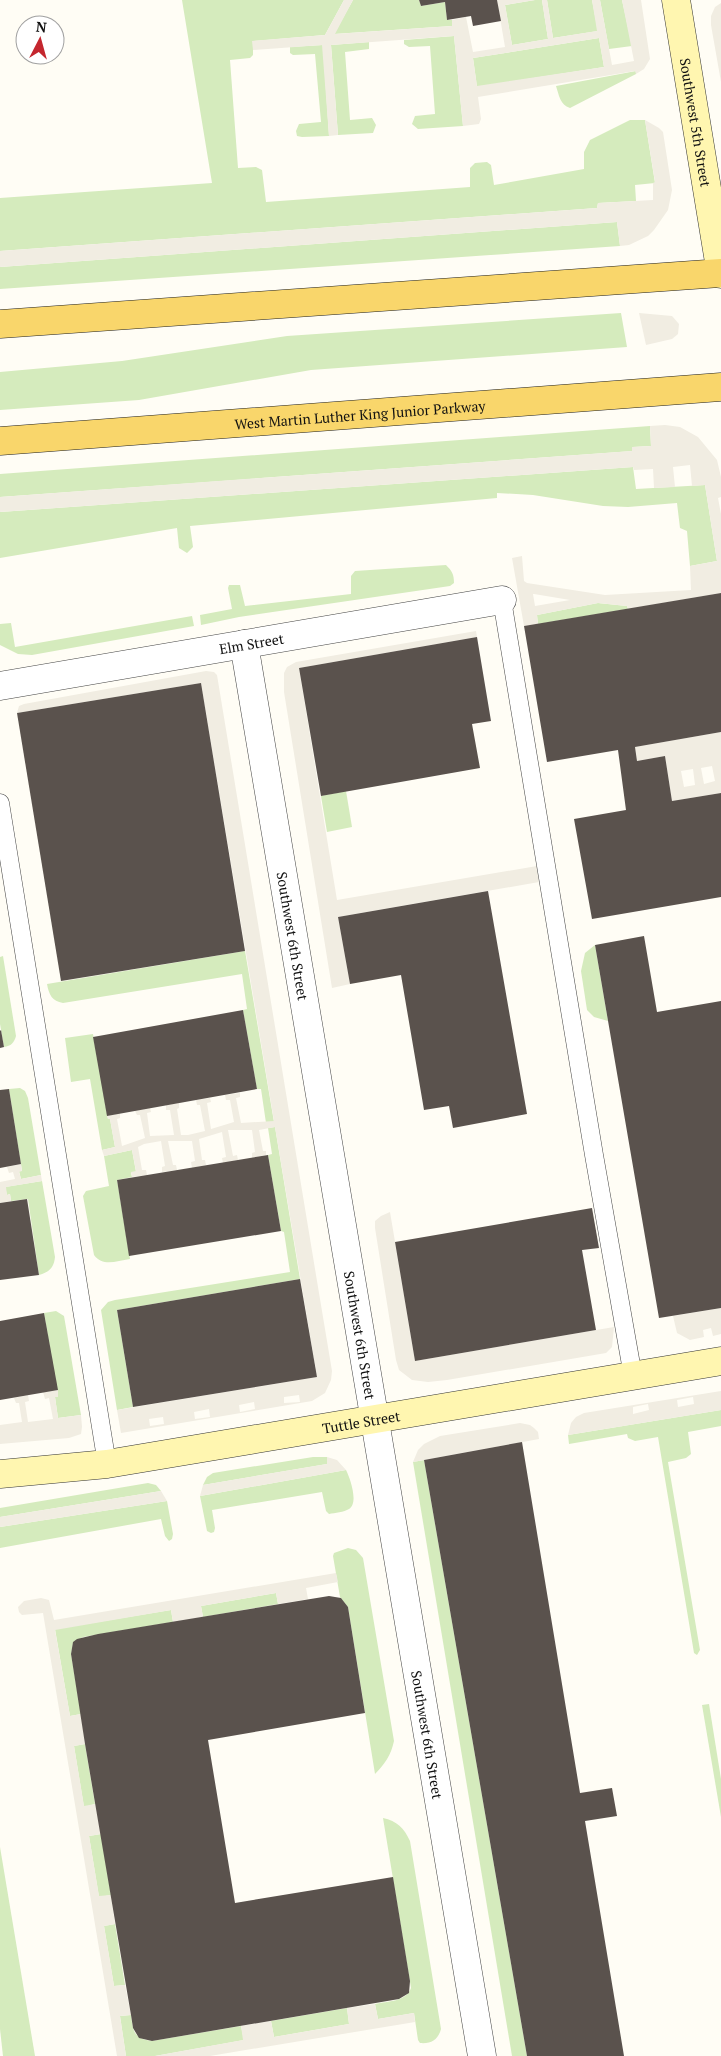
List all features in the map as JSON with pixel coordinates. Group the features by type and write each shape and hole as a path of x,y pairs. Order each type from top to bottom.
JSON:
{"main road":[{"path":"0,324 721,274"},
{"name":"West Martin Luther King Junior Parkway","path":"0,441 721,387"}],"street":[{"name":"Southwest 5th Street","path":"676,0 721,274"},
{"name":"Elm Street","path":"0,686 502,600"},
{"name":"Southwest 6th Street","path":"244,644 482,2056"},
{"name":"Tuttle Street","path":"0,1474 107,1464 721,1361"}],"lane":[{"path":"502,600 594,1155 633,1376"},
{"path":"0,803 107,1464"}],"green space":[{"path":"182,0 344,0 325,35 253,41 253,55 250,58 230,60 238,168 256,167 262,170 266,202 470,187 470,168 475,163 487,162 491,165 494,185 584,169 584,152 590,140 630,120 645,120 655,183 635,185 636,201 598,203 597,208 0,251 0,198 212,183"},
{"path":"353,0 419,0 421,6 445,2 447,20 452,20 452,26 334,34"},
{"path":"542,0 548,39 512,45 505,5"},
{"path":"547,0 592,0 598,31 553,38"},
{"path":"600,0 622,0 632,46 609,49"},
{"path":"454,36 463,126 418,129 412,124 415,116 435,114 430,46 409,47 404,44 404,40"},
{"path":"599,38 604,67 477,87 473,58"},
{"path":"369,42 369,49 345,52 350,120 372,118 376,125 373,133 338,135 331,45"},
{"path":"323,45 329,136 297,136 296,131 299,124 321,122 315,54 293,55 290,53 290,47"},
{"path":"636,71 636,74 570,108 562,102 556,86"},
{"path":"617,222 620,246 0,289 0,267"},
{"path":"621,313 627,347 311,370 139,400 0,410 0,372 122,361 287,336"},
{"path":"650,426 651,446 633,447 633,451 0,497 0,474"},
{"path":"633,467 636,489 705,485 717,561 690,566 687,531 680,528 677,503 628,507 603,506 533,495 497,493 497,498 190,526 193,547 187,553 179,548 177,528 0,558 0,512"},
{"path":"446,565 454,577 454,583 450,586 239,617 201,625 200,615 232,609 229,585 240,585 245,606 351,594 351,576 355,571"},
{"path":"598,603 627,606 628,609 538,624 537,615"},
{"path":"192,616 194,626 32,655 18,654 0,645 0,624 11,623 15,647"},
{"path":"346,791 352,827 327,832 321,796"},
{"path":"595,945 608,1021 594,1017 587,1010 581,971 585,953"},
{"path":"245,951 274,1122 266,1123 261,1089 257,1089 243,1010 247,1009 242,974 63,1003 56,1001 52,997 47,984"},
{"path":"3,956 16,1036 12,1044 4,1047 0,1024 0,957"},
{"path":"93,1034 108,1119 110,1119 115,1147 102,1150 90,1079 71,1082 65,1038"},
{"path":"20,1088 25,1091 28,1098 41,1175 21,1179 19,1171 22,1171 9,1089"},
{"path":"275,1127 300,1279 117,1310 133,1407 117,1410 101,1310 108,1302 290,1272 268,1155 272,1154 268,1128"},
{"path":"132,1150 136,1172 131,1173 132,1177 117,1180 130,1259 115,1262 101,1261 94,1255 83,1196 86,1191 109,1186 104,1156"},
{"path":"42,1181 55,1257 51,1269 39,1275 28,1199 11,1201 10,1194 7,1195 5,1187"},
{"path":"56,1311 64,1316 81,1415 58,1418 55,1397 58,1396 44,1313"},
{"path":"721,1410 721,1426 688,1432 691,1454 686,1458 668,1462 700,1650 697,1655 694,1653 658,1437 635,1441 628,1438 627,1434 569,1444 568,1435"},
{"path":"313,1457 327,1457 327,1464 203,1485 207,1477 213,1473"},
{"path":"424,1460 527,2056 512,2056 413,1462"},
{"path":"346,1470 354,1496 352,1506 347,1510 329,1514 326,1511 322,1492 212,1510 215,1528 214,1532 207,1531 200,1496"},
{"path":"148,1483 156,1485 161,1491 0,1517 0,1508"},
{"path":"167,1501 173,1534 172,1539 169,1541 165,1536 161,1519 0,1548 0,1527"},
{"path":"348,1548 356,1550 363,1558 394,1741 387,1759 375,1774 348,1607 340,1597 333,1556 334,1553"},
{"path":"276,1593 278,1604 203,1617 201,1606"},
{"path":"171,1610 173,1622 83,1637 73,1643 71,1654 81,1714 70,1716 55,1629"},
{"path":"709,1704 721,1779 721,1817 702,1705"},
{"path":"85,1744 95,1804 84,1807 74,1746"},
{"path":"383,1818 400,1826 410,1841 441,2029 436,2039 428,2043 420,2043 418,2040 414,2013 378,2019 375,2004 401,1998 409,1993 411,1988"},
{"path":"101,1834 111,1895 99,1897 89,1836"},
{"path":"0,1847 35,2056 3,2056 0,2029"},
{"path":"115,1924 125,1985 114,1986 104,1926"},
{"path":"347,2008 349,2024 274,2037 271,2021"},
{"path":"131,2015 135,2033 146,2040 152,2041 241,2026 244,2040 155,2056 126,2056 120,2016"}],"shaded area":[{"path":"344,0 353,0 335,34 452,26 452,20 466,17 473,52 505,47 497,0 535,0 505,5 512,45 548,39 542,0 547,0 553,38 597,31 592,0 600,0 612,65 634,61 622,0 641,0 650,59 644,69 636,74 635,71 478,97 481,119 479,124 463,126 454,36 331,45 338,135 329,136 322,45 253,50 252,41 325,35","holes":["599,38 604,67 477,86 473,58"]},
{"path":"721,3 721,82 711,16 715,7"},
{"path":"645,120 663,132 672,190 668,210 654,230 648,236 629,245 620,246 617,222 0,267 0,251 597,208 598,203 653,200 653,183 655,182"},
{"path":"639,313 672,316 679,324 678,334 672,339 646,345"},
{"path":"650,426 680,427 698,437 717,460 721,477 721,497 718,498 721,514 721,593 628,609 627,606 598,603 537,615 538,624 524,626 512,558 522,556 524,581 527,583 605,595 691,590 690,566 717,561 705,485 692,486 690,465 673,467 675,487 654,488 653,469 634,470 633,467 0,512 0,497 632,451 632,447 651,446","holes":["533,594 570,600 535,606"]},
{"path":"476,631 477,637 299,668 337,900 537,866 539,882 338,917 350,984 332,988 284,692 284,673 287,667 296,662"},
{"path":"206,671 214,672 217,675 332,1371 331,1380 325,1393 312,1401 121,1433 117,1410 317,1377 275,1127 259,1130 263,1151 266,1151 266,1155 252,1158 252,1153 255,1152 252,1130 228,1130 233,1156 237,1155 238,1160 223,1163 222,1158 226,1157 222,1132 199,1139 202,1160 205,1160 206,1165 192,1168 191,1162 195,1161 192,1141 168,1141 173,1165 176,1165 177,1170 162,1172 162,1167 165,1166 161,1141 144,1144 138,1147 142,1170 146,1170 147,1175 132,1177 131,1172 136,1171 132,1150 104,1156 102,1150 115,1147 110,1119 107,1116 120,1113 120,1118 117,1119 122,1146 145,1138 140,1115 137,1115 135,1111 150,1108 151,1112 147,1113 150,1136 174,1135 170,1110 166,1110 166,1105 179,1103 179,1108 177,1109 181,1135 188,1135 205,1131 200,1105 197,1105 196,1100 210,1098 211,1102 207,1103 211,1129 234,1122 230,1100 226,1100 225,1095 240,1093 240,1097 236,1098 241,1123 274,1121 201,683 17,713 19,706","holes":["299,1395 300,1402 284,1403 284,1397","254,1402 255,1409 240,1412 239,1405","209,1409 210,1417 195,1419 194,1412","163,1417 164,1424 150,1426 149,1419"]},
{"path":"721,732 721,793 672,801 665,756 637,761 635,747","holes":["712,766 715,781 704,784 701,768","693,769 695,785 684,787 681,771"]},
{"path":"21,1164 22,1171 19,1172 21,1179 41,1175 42,1181 6,1187 7,1195 10,1194 11,1201 0,1203 0,1182 15,1179 13,1172 9,1173 7,1167"},
{"path":"390,1212 415,1361 614,1327 612,1347 606,1353 447,1380 428,1382 412,1380 399,1370 396,1360 375,1228 375,1221"},
{"path":"721,1308 721,1334 713,1336 711,1328 703,1330 704,1337 690,1340 677,1333 673,1316"},
{"path":"58,1390 58,1397 55,1397 58,1418 81,1415 81,1434 69,1438 0,1444 0,1425 22,1422 19,1403 16,1403 14,1398 28,1395 29,1401 25,1402 28,1422 53,1419 49,1398 45,1399 43,1392"},
{"path":"721,1391 721,1410 568,1435 571,1423 576,1417 584,1413","holes":["693,1397 694,1404 678,1407 677,1400","648,1404 649,1410 633,1414 633,1407"]},
{"path":"520,1423 534,1428 538,1432 539,1439 413,1462 418,1450 424,1444 440,1436"},
{"path":"327,1457 337,1460 346,1470 200,1496 203,1485 327,1464"},
{"path":"161,1491 167,1501 0,1527 0,1517"},
{"path":"336,1573 338,1582 306,1588 308,1599 278,1604 276,1593 201,1606 203,1617 173,1622 171,1610 55,1630 70,1716 81,1714 85,1744 74,1746 84,1806 95,1804 101,1834 89,1836 99,1896 111,1895 115,1924 104,1926 114,1986 125,1985 131,2015 120,2016 126,2056 117,2056 43,1613 22,1615 18,1607 24,1601 41,1598 49,1600 54,1620"},
{"path":"375,2004 378,2019 414,2013 415,2022 210,2056 155,2056 243,2040 241,2026 271,2021 274,2037 349,2024 347,2008"}],"building":[{"path":"419,0 497,0 501,21 473,26 471,16 447,20 445,2 421,6"},
{"path":"721,593 721,732 635,747 637,761 665,756 672,801 721,793 721,897 592,919 574,819 626,810 618,750 547,762 524,626"},
{"path":"477,637 491,721 472,724 480,768 321,796 299,668"},
{"path":"201,683 245,951 61,981 17,713"},
{"path":"488,891 527,1114 453,1128 449,1106 424,1110 401,975 350,984 338,917"},
{"path":"644,936 657,1012 721,1001 721,1308 659,1318 595,945"},
{"path":"243,1010 257,1089 107,1116 93,1037"},
{"path":"0,1031 4,1047 0,1048"},
{"path":"9,1089 21,1164 0,1168 0,1090"},
{"path":"268,1155 281,1231 129,1256 117,1180"},
{"path":"27,1199 39,1275 0,1280 0,1203"},
{"path":"592,1208 599,1248 582,1250 596,1330 415,1361 395,1242"},
{"path":"300,1279 317,1377 133,1407 117,1310"},
{"path":"44,1313 58,1390 0,1400 0,1321"},
{"path":"522,1442 580,1793 612,1788 617,1816 585,1821 624,2056 527,2056 424,1460"},
{"path":"329,1596 341,1598 348,1607 365,1713 208,1740 235,1903 393,1877 410,1981 409,1993 399,1999 152,2041 139,2038 133,2028 85,1744 71,1654 73,1642 77,1639 98,1634"}]}
